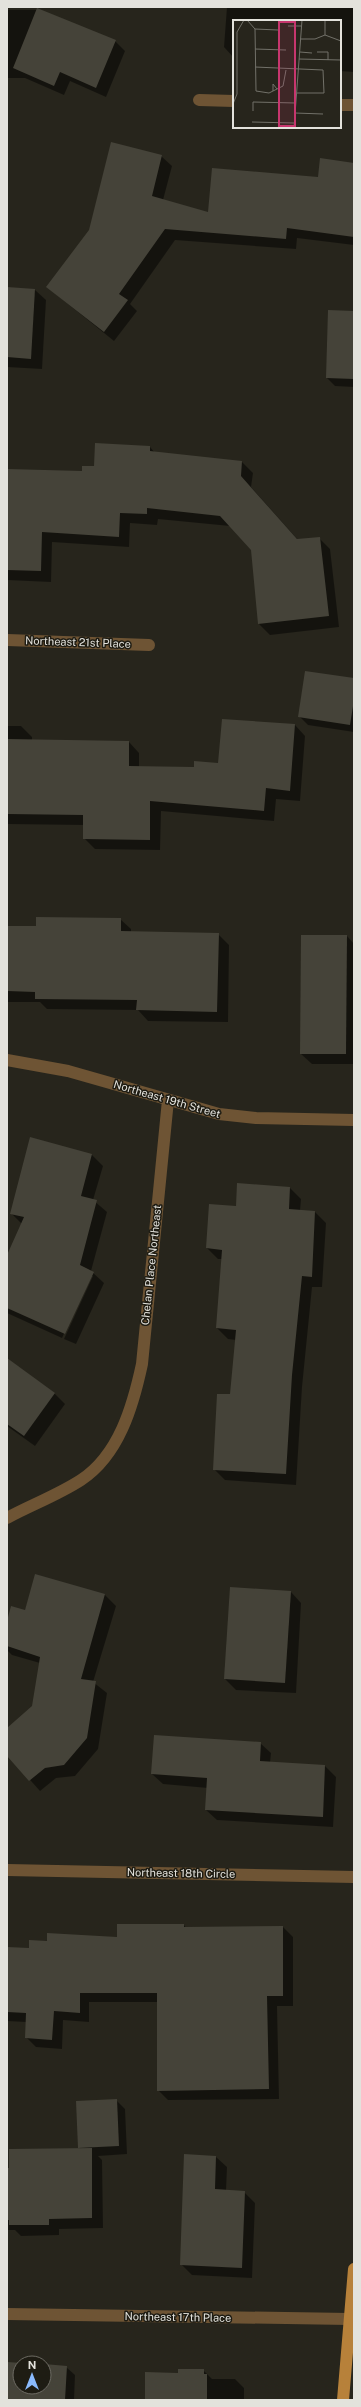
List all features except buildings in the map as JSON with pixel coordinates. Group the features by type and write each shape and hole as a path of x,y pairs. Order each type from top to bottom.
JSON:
{"main road":[{"path":"343,2400 354,2269"}],"street":[{"path":"199,100 233,101"},
{"path":"341,105 354,105"},
{"name":"Northeast 21st Place","path":"7,640 149,645"},
{"name":"Northeast 19th Street","path":"7,1060 68,1071 226,1115 264,1118 354,1120"},
{"name":"Chelan Place Northeast","path":"7,1518 82,1480 107,1454 124,1427 135,1398 142,1364 168,1100"},
{"name":"Northeast 18th Circle","path":"7,1870 354,1876"},
{"name":"Northeast 17th Place","path":"7,2314 350,2319"}]}
